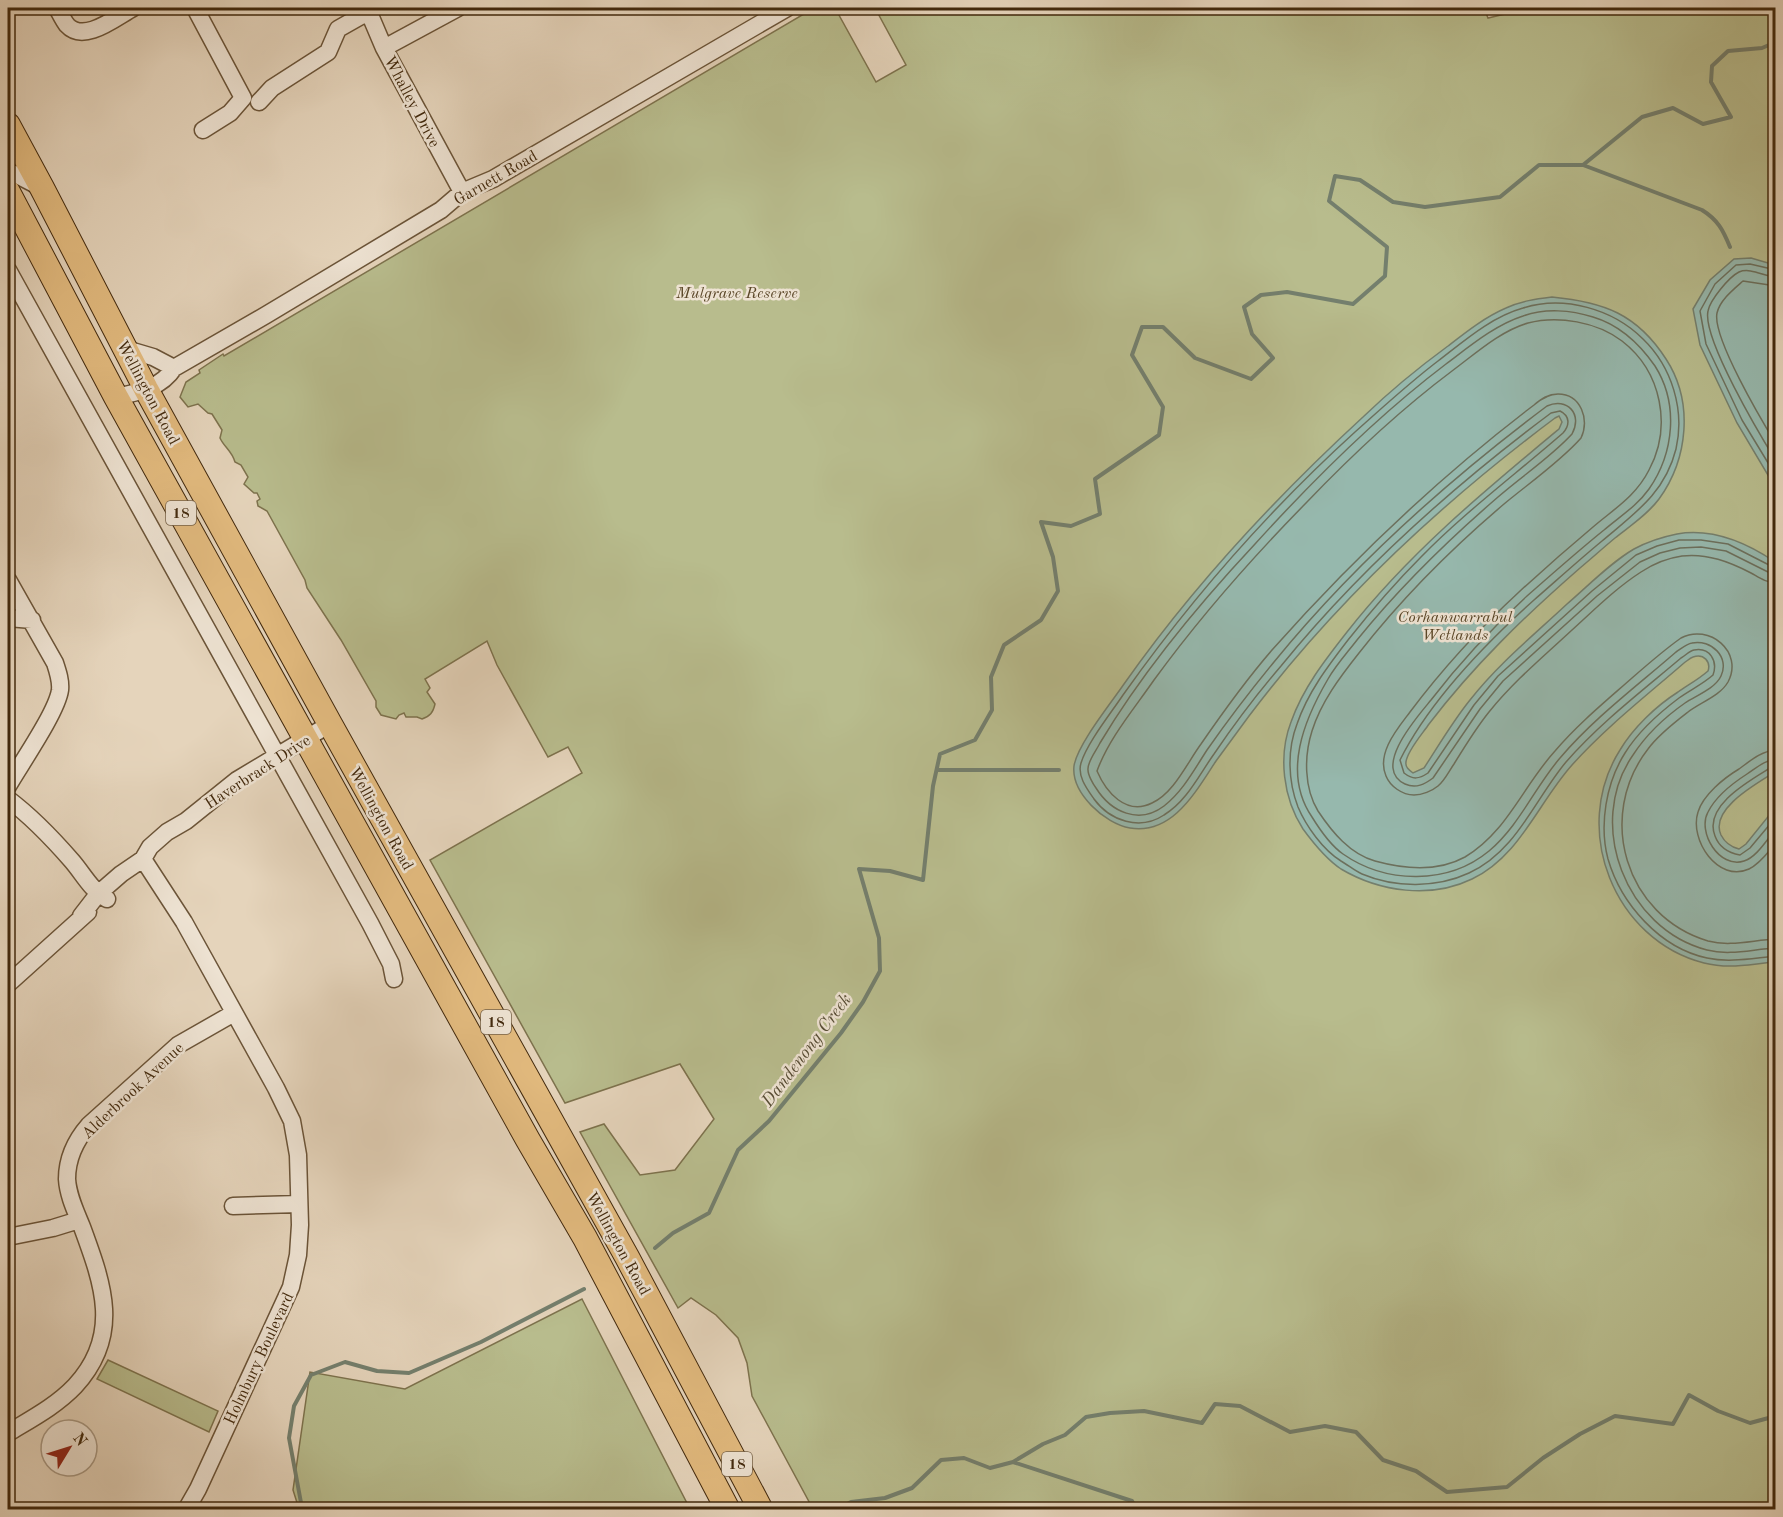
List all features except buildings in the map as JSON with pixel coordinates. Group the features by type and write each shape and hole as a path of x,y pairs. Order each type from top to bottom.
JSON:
{"highway":[{"name":"Wellington Road","path":"8,125 146,389 662,1322 760,1509"},
{"name":"Wellington Road","path":"8,192 117,397 637,1335 728,1509"},
{"path":"57,287 86,272"}],"street":[{"path":"57,8 67,24 74,30 88,32 133,8"},
{"path":"384,48 458,8"},
{"name":"Garnett Road","path":"117,397 146,389 167,378 174,368 441,210 462,192 492,179 787,8"},
{"path":"199,9 243,98 230,113 203,130"},
{"path":"260,102 272,88 328,52 338,29 368,10"},
{"name":"Whalley Drive","path":"368,10 384,48 462,192"},
{"path":"8,174 15,174 42,188"},
{"path":"8,270 387,955 393,979"},
{"path":"126,349 153,357 174,368"},
{"path":"8,580 55,663 60,689 54,708 8,786"},
{"path":"8,618 32,620"},
{"name":"Haverbrack Drive","path":"8,984 103,894 134,876 148,864 186,821 219,793 330,724"},
{"path":"8,799 40,826 74,864 91,877 103,894"},
{"name":"Holmbury Boulevard","path":"148,864 174,905 276,1088 292,1121 297,1144 298,1255 291,1287 206,1472 186,1509"},
{"name":"Alderbrook Avenue","path":"8,1433 67,1394 83,1376 95,1354 104,1319 103,1295 97,1268 71,1198 67,1179 70,1157 83,1132 178,1045 234,1013"},
{"path":"233,1206 299,1204"},
{"path":"8,1237 79,1220"}],"green space":[{"path":"814,8 835,8 876,82 906,65 875,8 1417,8 1423,13 1425,8 1484,8 1488,18 1530,8 1775,8 1775,1509 813,1509 752,1396 747,1363 738,1338 716,1315 691,1298 678,1308 580,1132 604,1124 640,1175 675,1170 714,1119 680,1064 565,1103 430,860 582,773 568,747 548,757 497,665 487,641 425,679 430,688 427,692 435,704 429,715 422,719 406,717 404,713 396,719 381,715 376,707 376,701 341,640 307,588 305,580 267,511 258,506 257,501 260,499 257,493 244,484 248,477 241,465 235,462 220,438 222,430 212,414 198,404 188,407 180,397 186,382 223,354 224,356"},
{"path":"582,1299 690,1509 299,1509 293,1490 310,1372 405,1389"},
{"path":"108,1360 218,1411 209,1432 97,1379"}],"water":[{"path":"1751,258 1775,265 1775,487 1737,423 1700,345 1693,309 1710,280 1734,259"},
{"path":"1552,297 1588,302 1618,313 1643,331 1655,344 1666,359 1681,393 1684,430 1676,466 1669,483 1649,510 1540,604 1464,681 1416,742 1409,753 1406,765 1413,773 1424,768 1458,716 1492,674 1599,575 1634,549 1660,538 1677,534 1703,533 1729,539 1753,549 1775,562 1775,772 1737,798 1722,816 1719,825 1724,840 1739,849 1746,844 1775,808 1776,961 1721,966 1704,963 1672,950 1646,931 1625,906 1610,878 1601,846 1599,813 1606,781 1620,750 1631,734 1653,711 1708,671 1707,662 1700,656 1692,657 1684,663 1598,738 1560,780 1516,843 1489,869 1472,879 1440,889 1423,891 1389,888 1372,883 1336,865 1320,851 1296,817 1287,790 1285,749 1291,722 1308,686 1347,632 1395,576 1447,525 1559,429 1562,422 1559,416 1512,451 1430,520 1353,594 1282,674 1191,797 1171,818 1159,825 1145,828 1120,825 1092,806 1078,787 1074,766 1076,757 1095,724 1178,612 1267,511 1383,398 1462,335 1491,316 1512,306"}],"waterway":[{"name":"Dandenong Creek","path":"655,1248 673,1233 709,1213 738,1150 769,1121 841,1033 863,1002 880,971 879,938 859,869 890,871 923,880 933,786 940,754 975,740 992,710 991,677 1004,645 1041,620 1058,591 1053,557 1041,522 1071,526 1100,514 1095,479 1159,435 1163,407 1132,355 1142,327 1163,327 1195,358 1251,379 1273,358 1252,334 1244,307 1261,295 1287,292 1353,304 1385,276 1387,247 1329,201 1335,176 1360,180 1393,202 1425,207 1500,197 1539,165 1583,165 1642,117 1673,108 1703,124 1731,117 1711,82 1712,66 1728,51 1762,48 1776,42"},
{"path":"1583,165 1702,210 1719,226 1730,247"},
{"path":"937,770 1059,770"},
{"name":"Dandenong Creek","path":"300,1510 302,1508 289,1438 294,1406 311,1375 345,1362 377,1371 409,1373 481,1342 584,1289"},
{"path":"835,1510 851,1502 885,1498 912,1488 941,1460 964,1458 990,1468 1013,1462 1043,1444 1065,1435 1086,1417 1110,1413 1144,1411 1202,1423 1215,1404 1240,1406 1290,1432 1325,1426 1356,1432 1383,1460 1416,1471 1447,1492 1507,1487 1543,1458 1580,1434 1615,1416 1673,1424 1689,1395 1718,1411 1750,1423 1776,1416"},
{"path":"1013,1462 1132,1501 1137,1510"}],"park label":[{"name":"Mulgrave Reserve","path":"737,292"},
{"name":"Corhanwarrabul Wetlands","path":"1455,625"}]}
